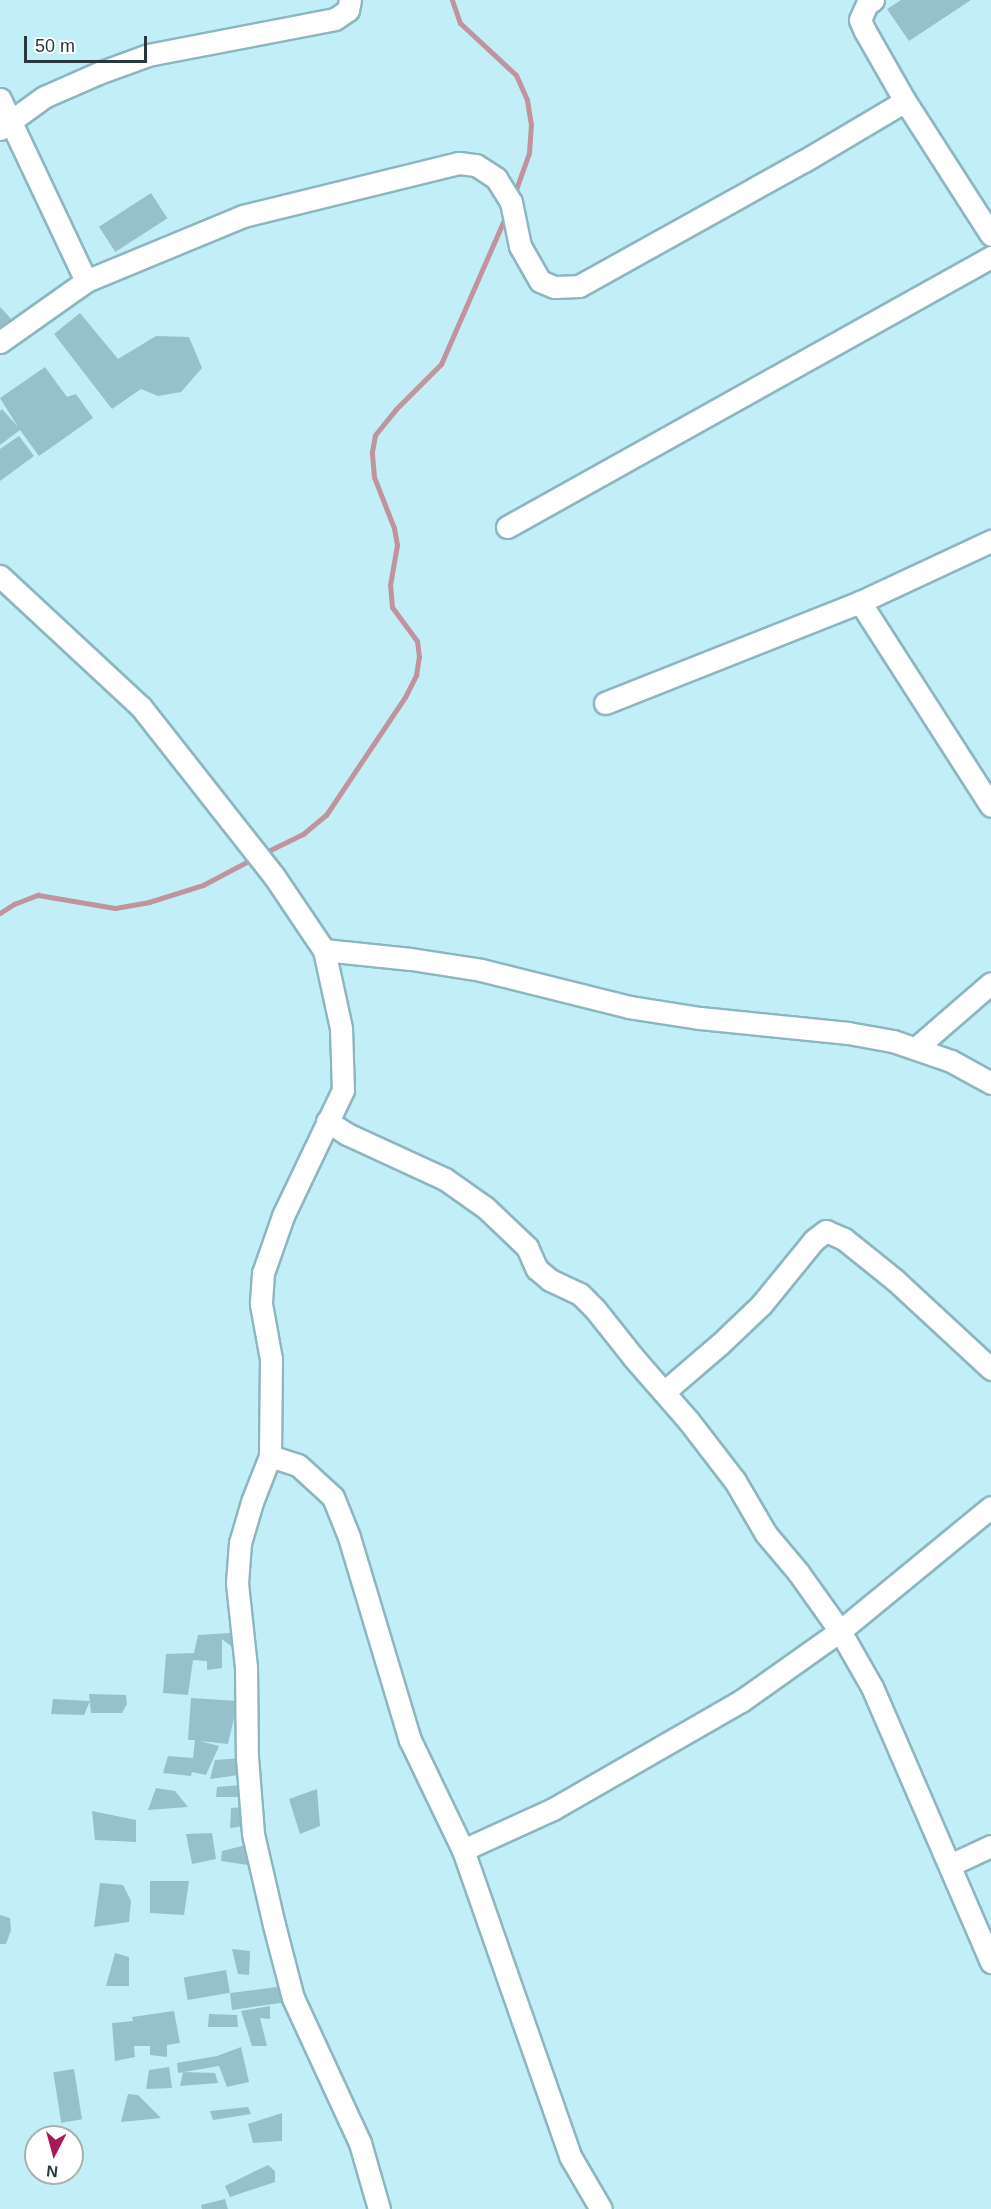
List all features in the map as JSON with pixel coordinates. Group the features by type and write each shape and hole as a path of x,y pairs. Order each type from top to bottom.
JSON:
{"street":[{"path":"5,124 44,97 148,55 335,19 348,10 350,0"},
{"path":"873,0 867,4 860,20 905,101 991,235"},
{"path":"0,99 5,124 86,280"},
{"path":"0,342 86,280 243,216 459,163 476,165 496,178 511,202 520,246 540,281 554,286 579,286 804,161 905,101"},
{"path":"507,527 991,256"},
{"path":"605,703 860,602 991,541"},
{"path":"0,576 141,707 274,876 324,950 341,1028 342,1090 283,1216 263,1273 261,1304 271,1359 270,1456 252,1502 240,1543 237,1583 246,1666 247,1757 253,1834 293,1998 360,2143 380,2209"},
{"path":"860,602 991,806"},
{"path":"324,950 411,958 481,970 629,1007 700,1018 848,1033 916,1048 951,1061 991,1083"},
{"path":"916,1048 991,983"},
{"path":"327,1120 347,1134 445,1179 486,1208 527,1247 537,1269 550,1280 580,1294 595,1309 735,1481 766,1534 798,1572 840,1631 872,1687 991,1962"},
{"path":"664,1392 761,1305 814,1240 826,1231 844,1239 895,1280 991,1369"},
{"path":"270,1456 298,1465 333,1497 349,1537 410,1740 463,1850 570,2156 602,2209"},
{"path":"463,1850 553,1809 677,1740 741,1701 840,1631 991,1507"},
{"path":"950,1865 991,1846"}],"building":[{"path":"901,0 971,0 909,41 887,9"},
{"path":"151,193 167,218 115,252 99,227"},
{"path":"0,307 15,323 0,336"},
{"path":"80,313 118,359 156,336 189,337 202,368 181,392 158,396 141,389 112,409 54,334"},
{"path":"45,367 67,397 76,394 93,418 39,456 20,430 0,445 0,411 2,409 18,427 0,398"},
{"path":"19,436 34,456 0,481 0,449"},
{"path":"231,1633 231,1646 222,1639 222,1668 207,1670 207,1661 193,1660 188,1695 163,1693 166,1654 194,1653 198,1635"},
{"path":"89,1694 126,1695 127,1704 122,1713 91,1713"},
{"path":"191,1698 238,1701 228,1744 200,1741 219,1746 206,1775 192,1772 191,1776 163,1773 168,1756 193,1758 195,1740 188,1740"},
{"path":"53,1699 90,1701 84,1715 51,1714"},
{"path":"243,1758 239,1775 210,1779 215,1760"},
{"path":"242,1785 242,1797 216,1797 217,1787"},
{"path":"156,1788 175,1791 188,1807 148,1810"},
{"path":"317,1789 320,1826 300,1834 289,1799"},
{"path":"242,1807 245,1826 230,1828 231,1808"},
{"path":"92,1811 136,1820 136,1842 95,1840"},
{"path":"212,1833 216,1859 192,1864 186,1834"},
{"path":"246,1845 248,1865 221,1861 222,1851"},
{"path":"150,1881 189,1881 184,1915 150,1913"},
{"path":"100,1883 123,1885 131,1901 129,1922 94,1927"},
{"path":"0,1915 10,1918 11,1930 6,1944 0,1944"},
{"path":"232,1949 250,1951 249,1975 238,1974"},
{"path":"115,1953 129,1957 129,1986 106,1986"},
{"path":"226,1970 230,1993 188,2000 184,1977"},
{"path":"277,1987 288,2002 232,2010 230,1993"},
{"path":"270,2006 270,2019 260,2018 267,2046 252,2046 241,2011"},
{"path":"174,2011 180,2043 167,2045 167,2057 150,2055 150,2046 134,2046 135,2057 115,2061 112,2023 133,2021 132,2017"},
{"path":"209,2014 237,2015 238,2027 208,2027"},
{"path":"241,2047 249,2082 227,2087 219,2066 178,2073 177,2063 217,2056"},
{"path":"169,2067 172,2088 146,2089 149,2070"},
{"path":"74,2069 82,2119 61,2123 53,2072"},
{"path":"183,2072 215,2073 218,2083 180,2086"},
{"path":"128,2094 138,2095 161,2118 121,2122"},
{"path":"248,2107 251,2114 213,2120 210,2111"},
{"path":"282,2113 282,2141 253,2143 248,2124"},
{"path":"268,2165 275,2171 275,2182 230,2197 225,2186"},
{"path":"225,2199 228,2209 202,2209 201,2205"}],"waterway":[{"path":"452,0 460,23 516,75 527,100 531,124 529,153 514,195"},
{"path":"262,854 303,834 326,815 405,697 416,675 419,657 417,641 392,607 390,585 397,545 394,528 374,477 372,452 375,435 396,409 441,364 506,215"},
{"path":"0,913 14,904 38,895 115,908 149,902 203,885 254,858"}]}
